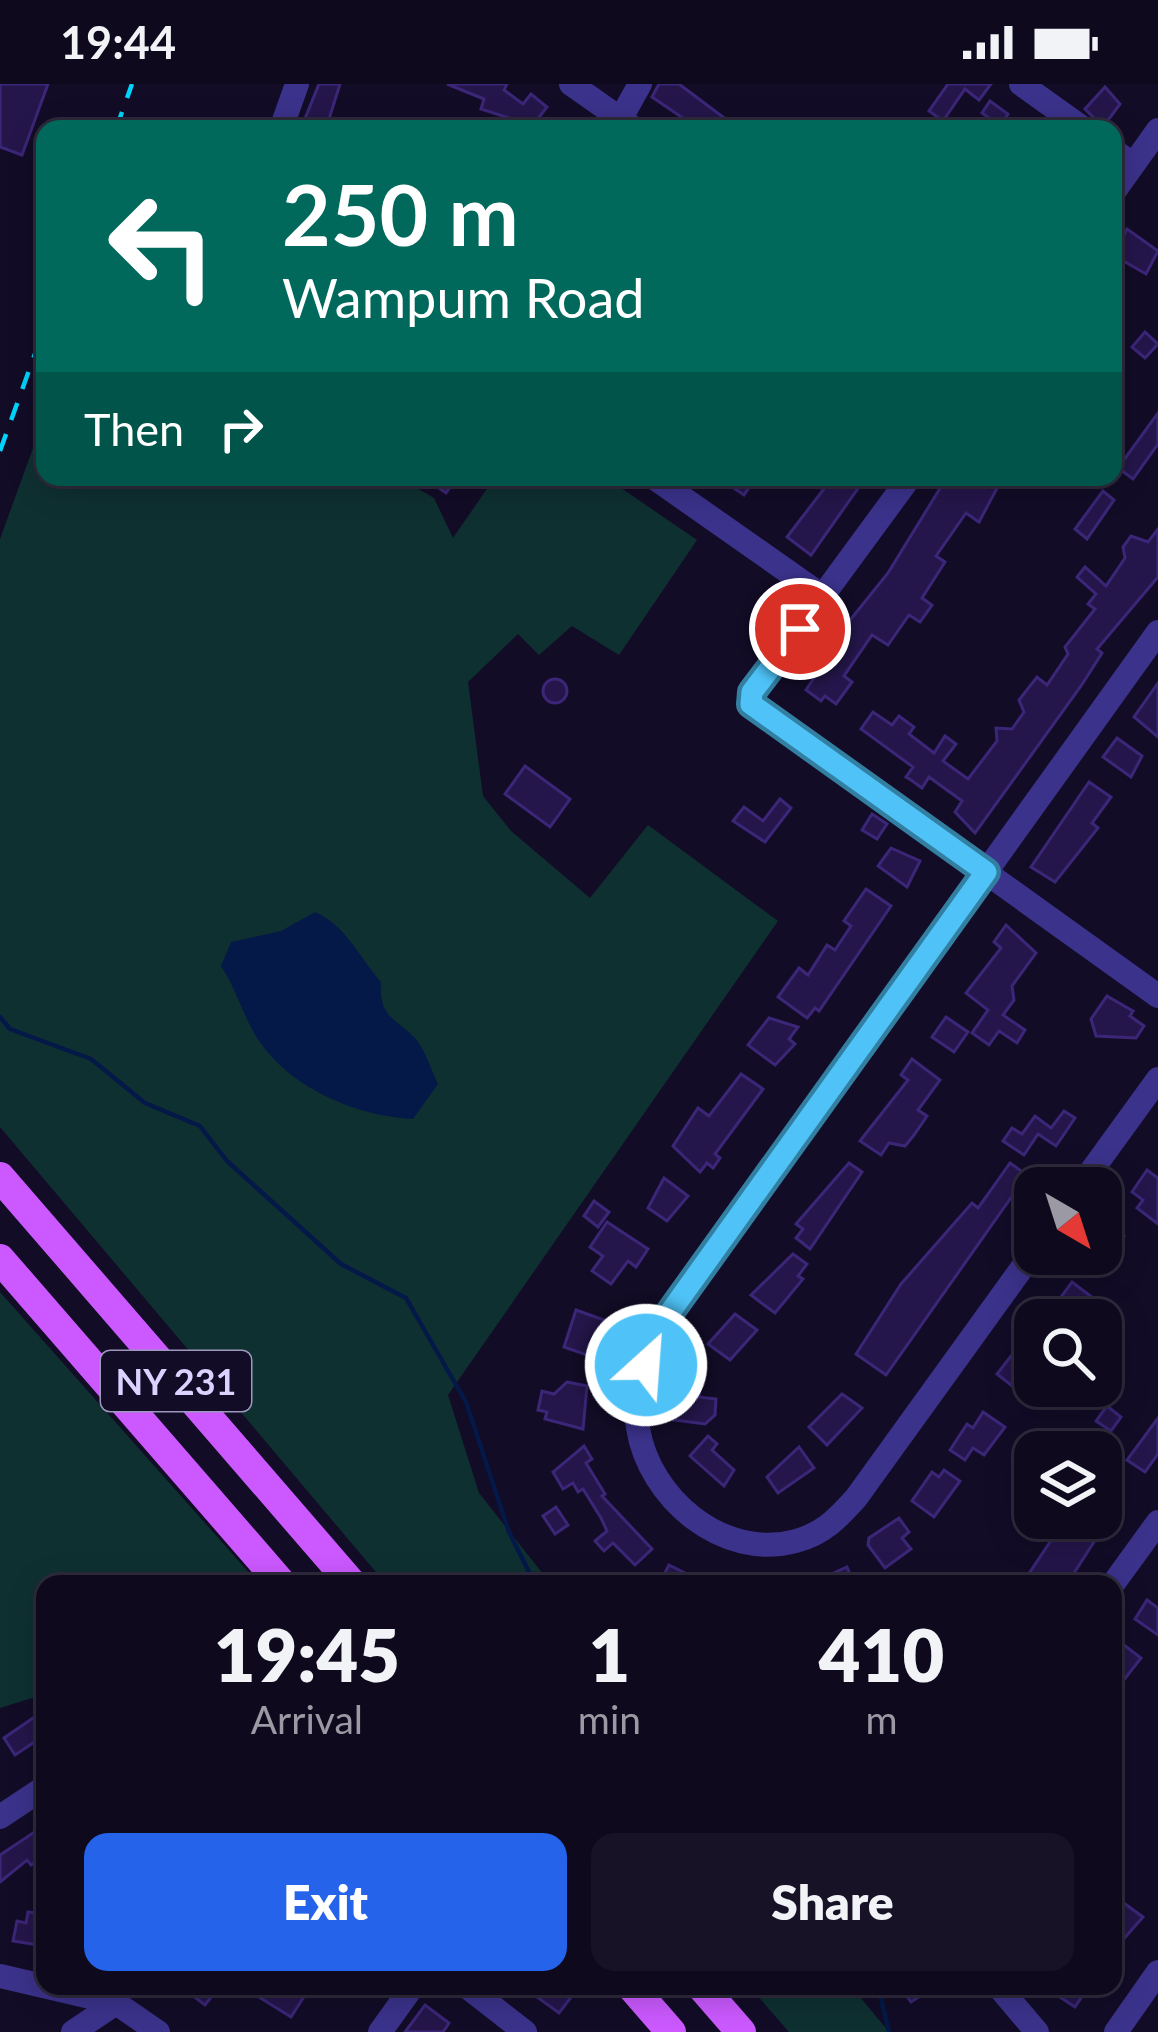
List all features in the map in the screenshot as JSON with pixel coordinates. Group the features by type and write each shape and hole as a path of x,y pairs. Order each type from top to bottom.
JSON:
{"main road":[{"name":"NY 231","path":"0,1177 344,1575"},
{"name":"NY 231","path":"0,1259 274,1575"},
{"path":"639,1995 671,2032"},
{"path":"709,1995 741,2032"}],"street":[{"path":"284,120 297,84"},
{"path":"571,84 616,120"},
{"path":"626,120 640,84"},
{"path":"1021,84 1071,120"},
{"path":"1123,157 1158,130"},
{"path":"666,486 824,597"},
{"path":"904,486 752,692 751,704 1158,996"},
{"path":"1017,1275 856,1498 827,1528 793,1543 755,1543 694,1521 663,1490 644,1453 638,1393 653,1336 1158,632"},
{"path":"1094,1167 1158,1079"},
{"path":"1120,1575 1158,1522"},
{"path":"0,1817 36,1793"},
{"path":"1116,2032 1158,1972"},
{"path":"0,1976 36,1984"},
{"path":"82,1995 116,2003 158,2032"},
{"path":"380,2032 407,1995"},
{"path":"478,1995 525,2032"},
{"path":"1006,1995 1037,2032"},
{"path":"73,2032 116,2003"}],"green space":[{"path":"36,440 36,486 414,486 434,498 453,538 489,486 618,486 697,540 619,655 572,626 539,655 518,634 468,682 483,796 511,831 590,898 648,825 778,921 448,1395 479,1493 544,1575 378,1575 0,1127 0,539"},
{"path":"0,1292 251,1575 36,1575 36,1697 0,1708"},
{"path":"757,1995 858,1995 889,2032 789,2032"}],"water":[{"path":"315,912 351,942 381,982 385,1009 425,1054 438,1084 413,1119 349,1106 290,1073 259,1041 221,966 231,942 281,931"}],"building":[{"path":"0,84 48,84 22,155 0,147"},
{"path":"319,84 340,84 331,120 304,120"},
{"path":"447,84 507,84 504,90 523,104 531,94 547,107 537,120 515,120 481,109 484,99"},
{"path":"659,84 679,84 727,120 686,120 652,97"},
{"path":"948,84 991,84 979,100 965,89 944,120 929,111"},
{"path":"1105,87 1120,104 1108,120 1096,120 1085,109"},
{"path":"990,101 1008,114 1004,120 992,120 982,113"},
{"path":"1127,229 1158,251 1146,274 1122,260"},
{"path":"1145,332 1158,344 1145,358 1132,347"},
{"path":"1158,413 1158,444 1133,479 1122,471 1122,462"},
{"path":"826,486 860,486 811,555 787,537"},
{"path":"941,486 998,486 979,522 966,513 936,556 945,562 922,598 932,605 920,622 909,615 888,645 872,635 844,676 852,682 836,704 825,696 821,701 806,690 834,648 830,645 888,573"},
{"path":"1103,491 1114,500 1087,539 1075,529"},
{"path":"1158,529 1158,577 1097,649 1102,653 1081,686 975,833 955,812 962,801 929,777 922,788 906,777 913,767 861,729 873,712 892,725 899,716 914,727 909,734 934,753 945,736 956,744 943,761 968,779 997,741 996,728 1012,729 1024,712 1019,700 1037,677 1047,685 1068,654 1065,647 1095,609 1088,604 1096,594 1077,577 1085,567 1106,586 1125,558 1123,547 1131,536 1148,542"},
{"path":"555,679 567,691 555,703 543,691"},
{"path":"1158,683 1158,737 1134,717"},
{"path":"1117,738 1142,756 1131,777 1103,757"},
{"path":"525,766 570,799 550,827 505,794"},
{"path":"1089,782 1111,797 1092,823 1098,828 1055,882 1031,867"},
{"path":"780,799 791,808 765,842 733,821 744,807 763,821"},
{"path":"872,814 887,824 877,839 862,830"},
{"path":"891,848 920,861 907,887 878,866"},
{"path":"866,889 891,906 819,1011 815,1008 807,1018 778,997 799,968 808,975 827,945 835,950 851,926 844,921"},
{"path":"1006,925 1036,953 1012,986 1014,1000 1003,1015 1025,1030 1017,1043 999,1031 989,1045 972,1033 988,1010 966,993 1001,948 994,942"},
{"path":"1107,996 1133,1011 1130,1016 1144,1026 1136,1038 1096,1036 1091,1019"},
{"path":"946,1017 968,1032 954,1052 932,1037"},
{"path":"769,1018 798,1027 789,1039 795,1044 775,1065 748,1045"},
{"path":"912,1059 940,1080 918,1110 927,1116 914,1135 905,1146 889,1143 881,1155 860,1141 908,1080 901,1075"},
{"path":"741,1074 763,1089 715,1154 720,1158 713,1168 707,1163 700,1172 673,1146 698,1108 709,1116"},
{"path":"1064,1111 1075,1118 1056,1146 1038,1134 1024,1155 1003,1141 1012,1128 1022,1134 1035,1116 1051,1128"},
{"path":"849,1163 862,1172 810,1249 796,1238 803,1229 796,1224"},
{"path":"1010,1163 1016,1167 1014,1193 886,1375 856,1354 901,1284 972,1203 978,1208"},
{"path":"1147,1170 1158,1178 1158,1224 1137,1208 1143,1200 1132,1192"},
{"path":"664,1178 688,1196 667,1221 648,1208"},
{"path":"594,1201 609,1212 598,1227 584,1216"},
{"path":"607,1222 648,1249 636,1267 628,1261 611,1284 592,1271 603,1256 590,1247"},
{"path":"793,1254 807,1264 798,1276 803,1279 775,1313 751,1295"},
{"path":"1072,1282 1094,1299 1059,1299"},
{"path":"576,1310 604,1320 598,1349 593,1347 590,1356 564,1347"},
{"path":"735,1314 757,1330 730,1360 708,1344"},
{"path":"1014,1352 1014,1387 997,1374"},
{"path":"679,1380 701,1382 699,1397 716,1399 715,1415 705,1424 674,1420"},
{"path":"567,1382 587,1386 583,1429 545,1419 547,1412 538,1410 542,1391 554,1394"},
{"path":"842,1394 862,1408 827,1445 809,1427"},
{"path":"1106,1407 1121,1417 1111,1431 1096,1421"},
{"path":"983,1412 1005,1427 984,1455 973,1448 965,1460 950,1450 967,1424 973,1428"},
{"path":"1158,1418 1158,1454 1145,1472 1127,1460"},
{"path":"708,1436 717,1444 712,1450 734,1470 724,1486 690,1456"},
{"path":"584,1446 592,1459 586,1463 602,1496 652,1549 635,1565 613,1543 604,1551 595,1541 607,1531 601,1518 583,1489 578,1492 573,1483 563,1489 553,1472"},
{"path":"799,1447 814,1468 778,1493 767,1477"},
{"path":"944,1470 960,1481 934,1517 912,1501 932,1472 939,1477"},
{"path":"556,1507 568,1525 555,1534 543,1516"},
{"path":"899,1518 909,1532 902,1538 911,1549 885,1568 868,1545 869,1538"},
{"path":"1052,1539 1096,1539 1073,1575 1028,1575"},
{"path":"669,1565 689,1575 664,1575"},
{"path":"1147,1600 1158,1608 1158,1635 1135,1619"},
{"path":"1122,1644 1141,1658 1122,1682"},
{"path":"33,1718 36,1722 36,1741 15,1755 4,1738"},
{"path":"36,1831 36,1862 31,1865 27,1860 0,1882 0,1855"},
{"path":"1122,1902 1143,1917 1122,1941"},
{"path":"28,1912 36,1913 36,1945 13,1941 17,1921 26,1923"},
{"path":"192,1995 213,1995 205,2005"},
{"path":"256,1995 305,1995 291,2017"},
{"path":"534,1995 571,1995 559,2013"},
{"path":"1057,1995 1083,1995 1075,2007"},
{"path":"425,2005 449,2023 443,2032 405,2032"}],"waterway":[{"path":"0,1017 10,1029 91,1059 145,1103 200,1126 227,1161 341,1264 406,1298 466,1402 509,1532 530,1575"},
{"path":"880,1995 889,2032"}],"railway":[{"path":"119,120 132,84"},
{"path":"0,451 36,351"}],"route":[{"path":"646,1365 653,1336 986,872 751,704 752,692 800,629"}]}
